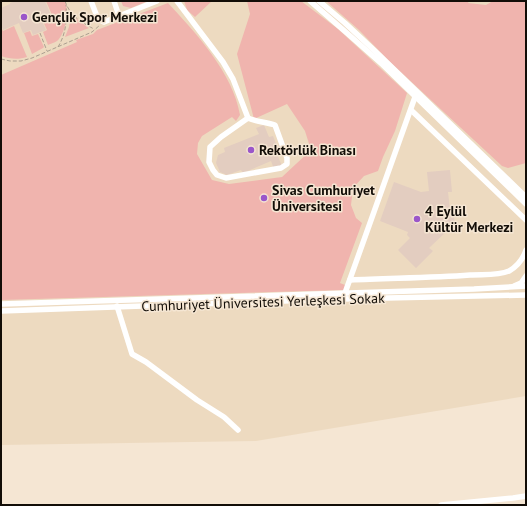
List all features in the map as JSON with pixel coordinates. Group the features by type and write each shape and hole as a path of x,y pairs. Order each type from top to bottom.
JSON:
{"street":[{"path":"91,1 98,19 104,22 157,1"},
{"path":"114,1 119,16"},
{"path":"177,1 223,62 233,79 248,118 256,122 275,125 287,158 287,164 281,168 226,178 217,175 209,162 210,147 221,137 248,118"},
{"path":"310,1 383,65 526,204"},
{"path":"319,1 375,51 526,197"},
{"name":"Cumhuriyet Üniversitesi Yerleşkesi Sokak","path":"345,293 415,97"},
{"path":"410,110 526,220"},
{"name":"Cumhuriyet Üniversitesi Yerleşkesi Sokak","path":"350,280 498,273 509,271 516,266 523,259 526,250"},
{"path":"512,287 521,283 526,276"},
{"name":"Cumhuriyet Üniversitesi Yerleşkesi Sokak","path":"1,304 474,289 526,286"},
{"name":"Cumhuriyet Üniversitesi Yerleşkesi Sokak","path":"1,311 117,306 526,295"},
{"path":"117,306 132,354 146,362 197,400 224,416 238,430"},
{"path":"441,505 526,496"}],"path":[{"path":"58,47 62,41 66,25 67,17 65,1"},
{"path":"66,5 77,20 95,30"},
{"path":"1,59 21,61 92,32 104,22"},
{"path":"40,33 47,51"}],"shaded area":[{"name":"Sivas Cumhuriyet Üniversitesi","path":"1,1 526,1 526,396 256,441 1,445"},
{"path":"46,1 65,1 67,10 65,26 59,39 48,45 43,32 47,30 42,19 52,15"},
{"path":"121,1 148,1 131,8 123,6"},
{"path":"184,1 212,1 195,17 187,10"},
{"path":"247,1 301,1 338,29 407,93 395,131 378,171 364,176 353,188 351,205 356,218 362,223 340,283 345,285 344,290 1,300 1,75 77,42 76,40 93,34 97,30 168,3 190,27 222,69 236,99 240,115 236,121 232,117 202,136 198,143 197,154 212,180 229,184 282,177 311,150 305,131 287,104 254,119 237,54 250,14"},
{"path":"326,1 469,1 468,3 486,5 493,1 526,1 526,163 508,168 502,166 390,62 359,30"},
{"path":"71,15 89,28 65,37 69,27"},
{"path":"14,26 27,57 14,59 1,56 1,27 3,31"},
{"path":"30,31 32,36 38,34 44,47 32,54 24,33"}],"building":[{"name":"Gençlik Spor Merkezi","path":"15,1 45,1 51,15 41,19 46,30 33,35 31,30 23,33 19,23 3,30 1,25 1,8"},
{"name":"Rektörlük Binası","path":"264,125 269,137 273,136 279,151 276,152 282,166 274,169 271,161 243,173 241,170 227,175 220,172 216,163 218,155 225,152 224,148 259,134 256,128"},
{"name":"4 Eylül Kültür Merkezi","path":"450,170 452,192 448,192 451,218 454,217 455,225 429,248 433,251 416,268 398,250 410,238 407,235 408,232 380,221 394,182 421,192 429,191 427,172"}],"place":[{"name":"Gençlik Spor Merkezi","path":"24,17"},
{"name":"Rektörlük Binası","path":"251,150"},
{"name":"Sivas Cumhuriyet Üniversitesi","path":"264,198"},
{"name":"4 Eylül Kültür Merkezi","path":"417,219"}]}
